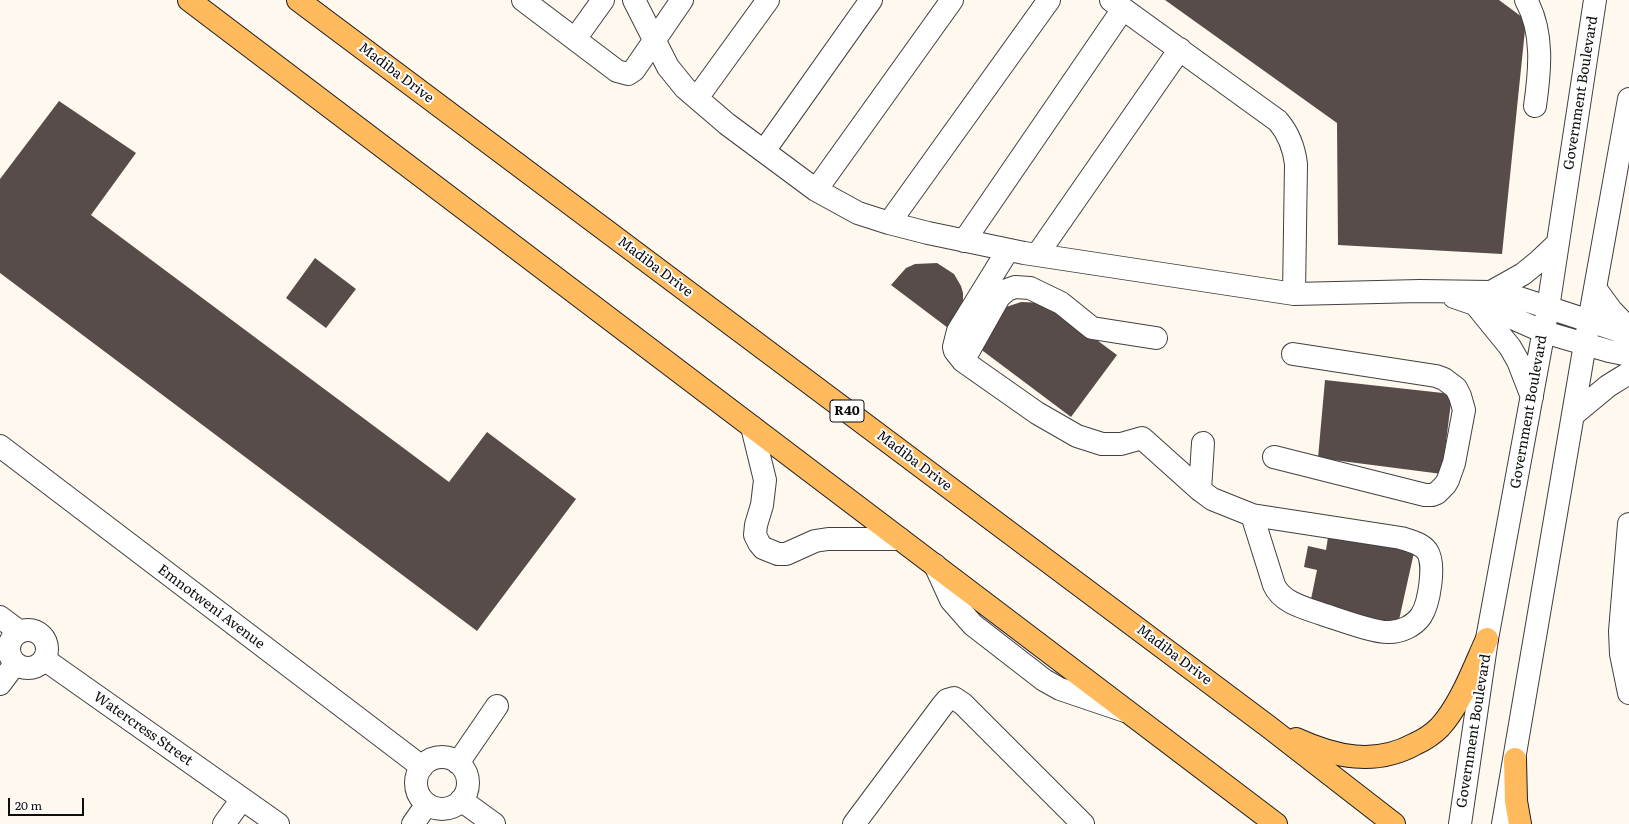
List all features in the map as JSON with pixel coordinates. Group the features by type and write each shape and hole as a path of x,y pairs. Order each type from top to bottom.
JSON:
{"main road":[{"path":"189,0 1276,824"},
{"name":"Madiba Drive","path":"298,0 1269,727 1394,824"},
{"path":"1269,727 1304,743 1345,756 1378,757 1403,751 1425,739 1440,727 1457,702 1488,639"},
{"path":"1514,759 1516,801 1520,824"}],"street":[{"path":"523,0 617,71 628,74 634,70 682,0"},
{"path":"575,39 603,0"},
{"path":"634,0 668,67 685,88 727,124 816,190 858,213 889,224 1008,250 1294,294 1420,291 1440,292 1483,298 1508,295 1629,334"},
{"path":"697,98 768,0"},
{"path":"764,151 871,0"},
{"path":"816,190 952,0"},
{"path":"889,224 1049,0"},
{"path":"1526,0 1535,22 1539,39 1540,74 1535,106"},
{"name":"Government Boulevard","path":"1460,824 1488,639 1548,308 1595,0"},
{"path":"964,241 1117,4 1278,121 1287,132 1294,152 1296,164 1294,294"},
{"path":"1037,255 1180,49"},
{"path":"1503,824 1585,344 1629,99"},
{"path":"1483,298 1523,274 1540,261 1558,243"},
{"path":"1008,250 958,331 954,347 955,351 963,361 1037,413 1077,436 1102,444 1122,444 1142,438 1200,490 1218,502 1252,516 1400,538 1419,545 1428,553 1432,566 1426,607 1421,616 1407,628 1388,633 1337,619 1286,599 1277,592 1274,585 1252,516"},
{"path":"963,361 999,297 1007,290 1015,287 1030,288 1049,296 1092,328 1156,338"},
{"path":"1595,288 1611,310 1629,328"},
{"path":"1483,298 1501,313 1544,332 1629,355"},
{"path":"1483,298 1518,361 1532,398"},
{"path":"1274,457 1425,495 1432,495 1437,493 1445,485 1454,464 1464,410 1460,396 1451,383 1436,376 1293,354"},
{"path":"1573,415 1608,386 1629,373"},
{"path":"752,427 766,480 755,535 763,548 778,554 786,554 815,540 828,538 900,539"},
{"path":"1200,490 1203,443"},
{"name":"Emnotweni Avenue","path":"0,446 422,767"},
{"path":"1629,524 1626,593 1620,631 1621,654 1629,693"},
{"path":"0,617 20,632"},
{"path":"32,631 42,636 47,648 44,659 34,668 21,668 15,664 9,653 11,640 20,632 32,631"},
{"name":"Watercress Street","path":"44,659 278,824"},
{"path":"0,684 15,664"},
{"path":"854,824 942,706 951,698 957,699 1083,824"},
{"path":"458,763 497,706"},
{"path":"435,758 451,758 464,768 468,784 466,793 461,800 449,808 434,807 427,804 418,793 416,787 418,773 422,767 427,762 435,758"},
{"path":"224,824 242,799"},
{"path":"461,800 494,824"},
{"path":"413,824 427,804"}],"building":[{"path":"1165,0 1499,0 1526,20 1502,254 1338,245 1337,123"},
{"path":"59,101 136,153 91,215 449,482 487,432 576,499 477,631 0,273 0,179"},
{"path":"315,258 356,289 326,328 286,298"},
{"path":"937,263 954,274 963,293 963,305 948,328 891,285 906,268 915,264"},
{"path":"1021,302 1047,303 1117,355 1071,417 975,345 1000,309"},
{"path":"1325,380 1452,394 1442,474 1318,458"},
{"path":"1329,531 1415,548 1397,629 1310,604 1317,570 1304,567 1308,546 1326,550"}]}
